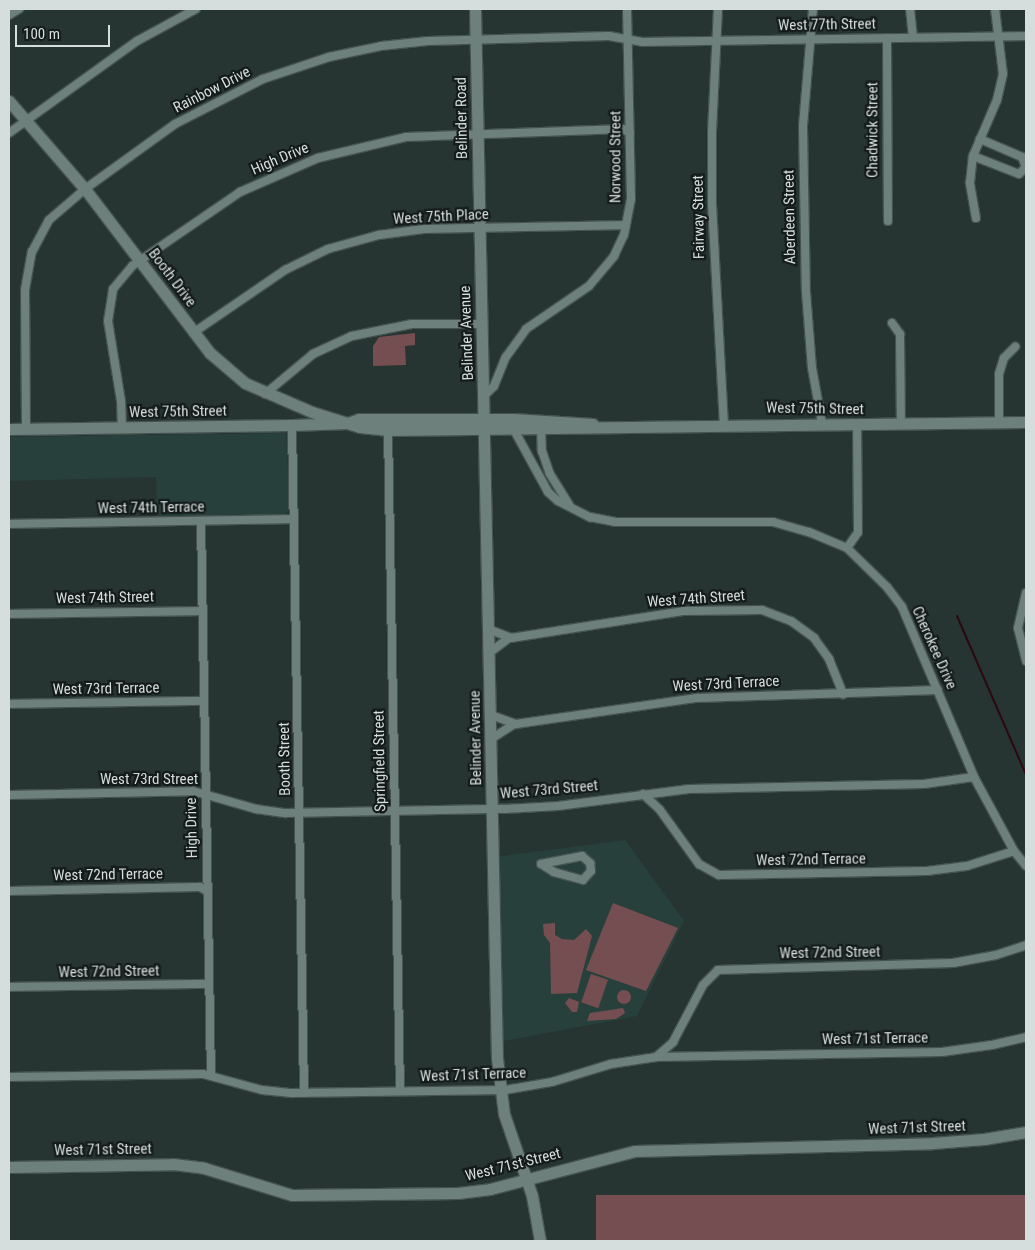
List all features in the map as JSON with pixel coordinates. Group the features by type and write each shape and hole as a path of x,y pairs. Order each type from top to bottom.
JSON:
{"street":[{"path":"9,15 19,9"},
{"path":"9,133 137,41 196,9"},
{"name":"Belinder Road","path":"475,9 480,228"},
{"name":"Norwood Street","path":"484,396 494,386 506,357 526,329 576,296 603,272 620,245 631,199 627,9"},
{"name":"Fairway Street","path":"718,9 712,133 713,213 724,424"},
{"name":"Aberdeen Street","path":"813,9 812,39 803,126 806,292 812,368 822,423"},
{"path":"910,9 913,37"},
{"path":"976,218 970,183 974,156 1001,87 1004,58 995,9"},
{"name":"Rainbow Drive","path":"26,429 25,290 28,266 49,220 85,189 175,124 263,79 329,58 381,46 476,39 609,36 628,39"},
{"name":"West 77th Street","path":"628,39 717,41 1026,36"},
{"name":"Chadwick Street","path":"887,38 888,221"},
{"name":"Booth Drive","path":"9,101 85,189 193,333 229,371 265,394 348,423"},
{"name":"High Drive","path":"122,428 121,401 108,321 109,304 116,282 140,261 233,196 318,158 406,137 478,132 623,129 630,133"},
{"path":"974,156 1019,174 1026,167 1022,157 980,139"},
{"name":"West 75th Place","path":"193,333 262,284 328,250 404,231 626,225"},
{"name":"Belinder Avenue","path":"480,228 500,1090 508,1129 527,1180 540,1241"},
{"path":"892,323 900,334 901,424"},
{"path":"265,394 313,354 352,336 404,325 482,324"},
{"path":"999,423 999,374 1004,358 1015,347"},
{"name":"West 75th Street","path":"348,423 359,419 485,423 513,428 577,430 604,426 1026,422"},
{"name":"West 75th Street","path":"9,429 348,423 388,430 485,423 576,421 604,426"},
{"name":"Booth Street","path":"292,425 304,1093"},
{"path":"847,548 858,532 857,425"},
{"name":"Cherokee Drive","path":"513,428 548,492 558,501 590,517 615,522 773,522 809,532 847,548 887,587 902,607 974,777 1014,851 1026,866"},
{"name":"Cherokee Drive","path":"541,428 542,451 550,474 569,505"},
{"name":"Springfield Street","path":"388,430 400,1091"},
{"name":"West 74th Terrace","path":"9,524 294,518"},
{"name":"High Drive","path":"200,521 211,1075"},
{"path":"1026,593 1018,628 1026,662"},
{"name":"West 74th Street","path":"489,653 511,638 683,611 762,610 791,621 814,638 829,659 843,694"},
{"name":"West 74th Street","path":"9,614 202,611"},
{"path":"488,629 511,638"},
{"name":"West 73rd Terrace","path":"491,739 516,724 697,698 938,690"},
{"name":"West 73rd Terrace","path":"9,704 204,701"},
{"name":"West 73rd Terrace","path":"491,715 516,724"},
{"name":"West 73rd Street","path":"9,796 206,793 269,812 299,812 558,806 689,789 932,784 974,777"},
{"name":"West 72nd Terrace","path":"643,794 660,810 699,864 719,875 926,871 967,866 1014,851"},
{"path":"582,856 590,863 591,871 587,878 579,880 541,864 582,856"},
{"name":"West 72nd Terrace","path":"9,891 200,887 207,890"},
{"name":"West 72nd Street","path":"656,1057 673,1042 703,985 718,970 945,964 996,955 1026,945"},
{"name":"West 72nd Street","path":"9,987 209,984"},
{"name":"West 71st Terrace","path":"9,1077 211,1075 262,1090 304,1093 500,1090 530,1087 611,1064 656,1057 942,1052 1026,1037"},
{"path":"673,1042 681,1056"},
{"name":"West 71st Street","path":"9,1167 186,1165 204,1168 274,1192 311,1196 458,1193 527,1180 609,1156 660,1149 942,1143 1026,1132"}],"shaded area":[{"path":"415,333 415,345 405,346 406,365 373,366 373,346 379,337"},
{"path":"286,433 290,509 284,515 157,518 156,477 9,481 9,437"},
{"path":"625,840 684,921 637,1016 498,1042 495,857"},
{"path":"613,903 678,928 646,991 586,970"},
{"path":"555,923 555,935 562,939 574,940 586,929 592,936 577,993 551,994 550,943 544,935 543,924"},
{"path":"591,974 608,980 598,1008 581,1002"},
{"path":"621,990 627,990 631,997 627,1004 621,1004 617,1000 617,994"},
{"path":"569,998 579,1002 577,1012 572,1012 565,1003"},
{"path":"623,1008 625,1013 616,1019 587,1021 590,1013"},
{"path":"596,1195 1026,1195 1026,1241 596,1241"}],"waterway":[{"path":"957,616 1026,775"}]}
